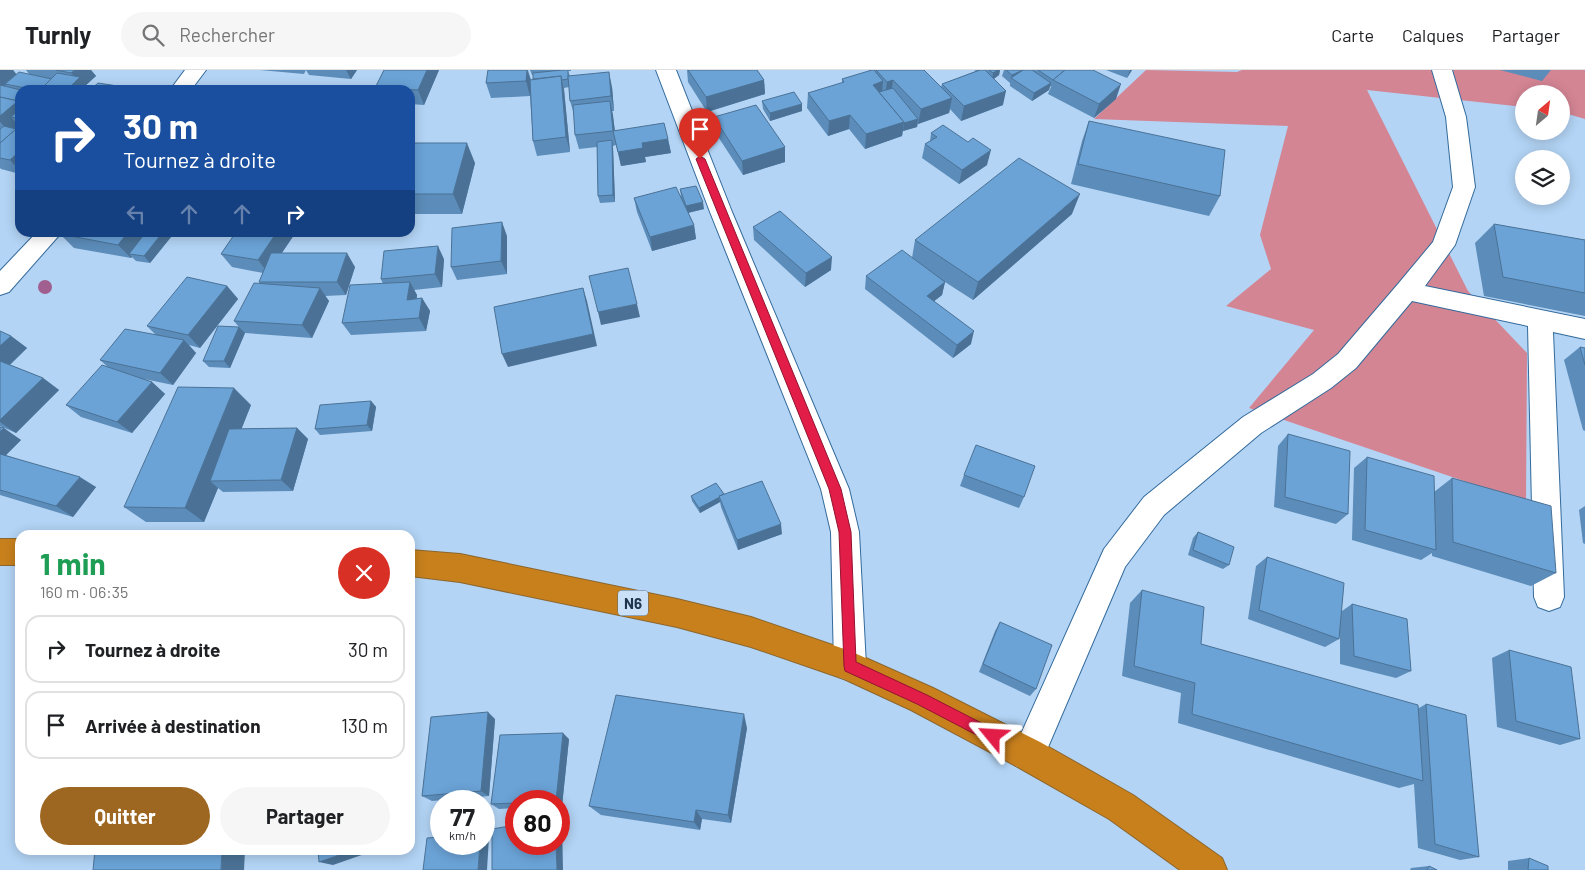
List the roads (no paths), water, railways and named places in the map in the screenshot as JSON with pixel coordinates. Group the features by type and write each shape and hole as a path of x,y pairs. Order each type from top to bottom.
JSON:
{"highway":[{"path":"0,552 15,552"},
{"name":"N6","path":"415,564 460,568 677,613 751,632 850,666"},
{"path":"850,666 922,699 1028,754 1121,807 1210,870"}],"street":[{"path":"184,85 196,70"},
{"path":"666,70 721,212 835,489 845,532 850,666"},
{"path":"1028,754 1114,558 1154,506 1252,425 1322,380 1347,361 1407,291 1443,245 1464,187 1456,117 1442,70"},
{"path":"0,286 46,237"},
{"path":"1407,291 1585,329"},
{"path":"1540,320 1549,597"}]}
